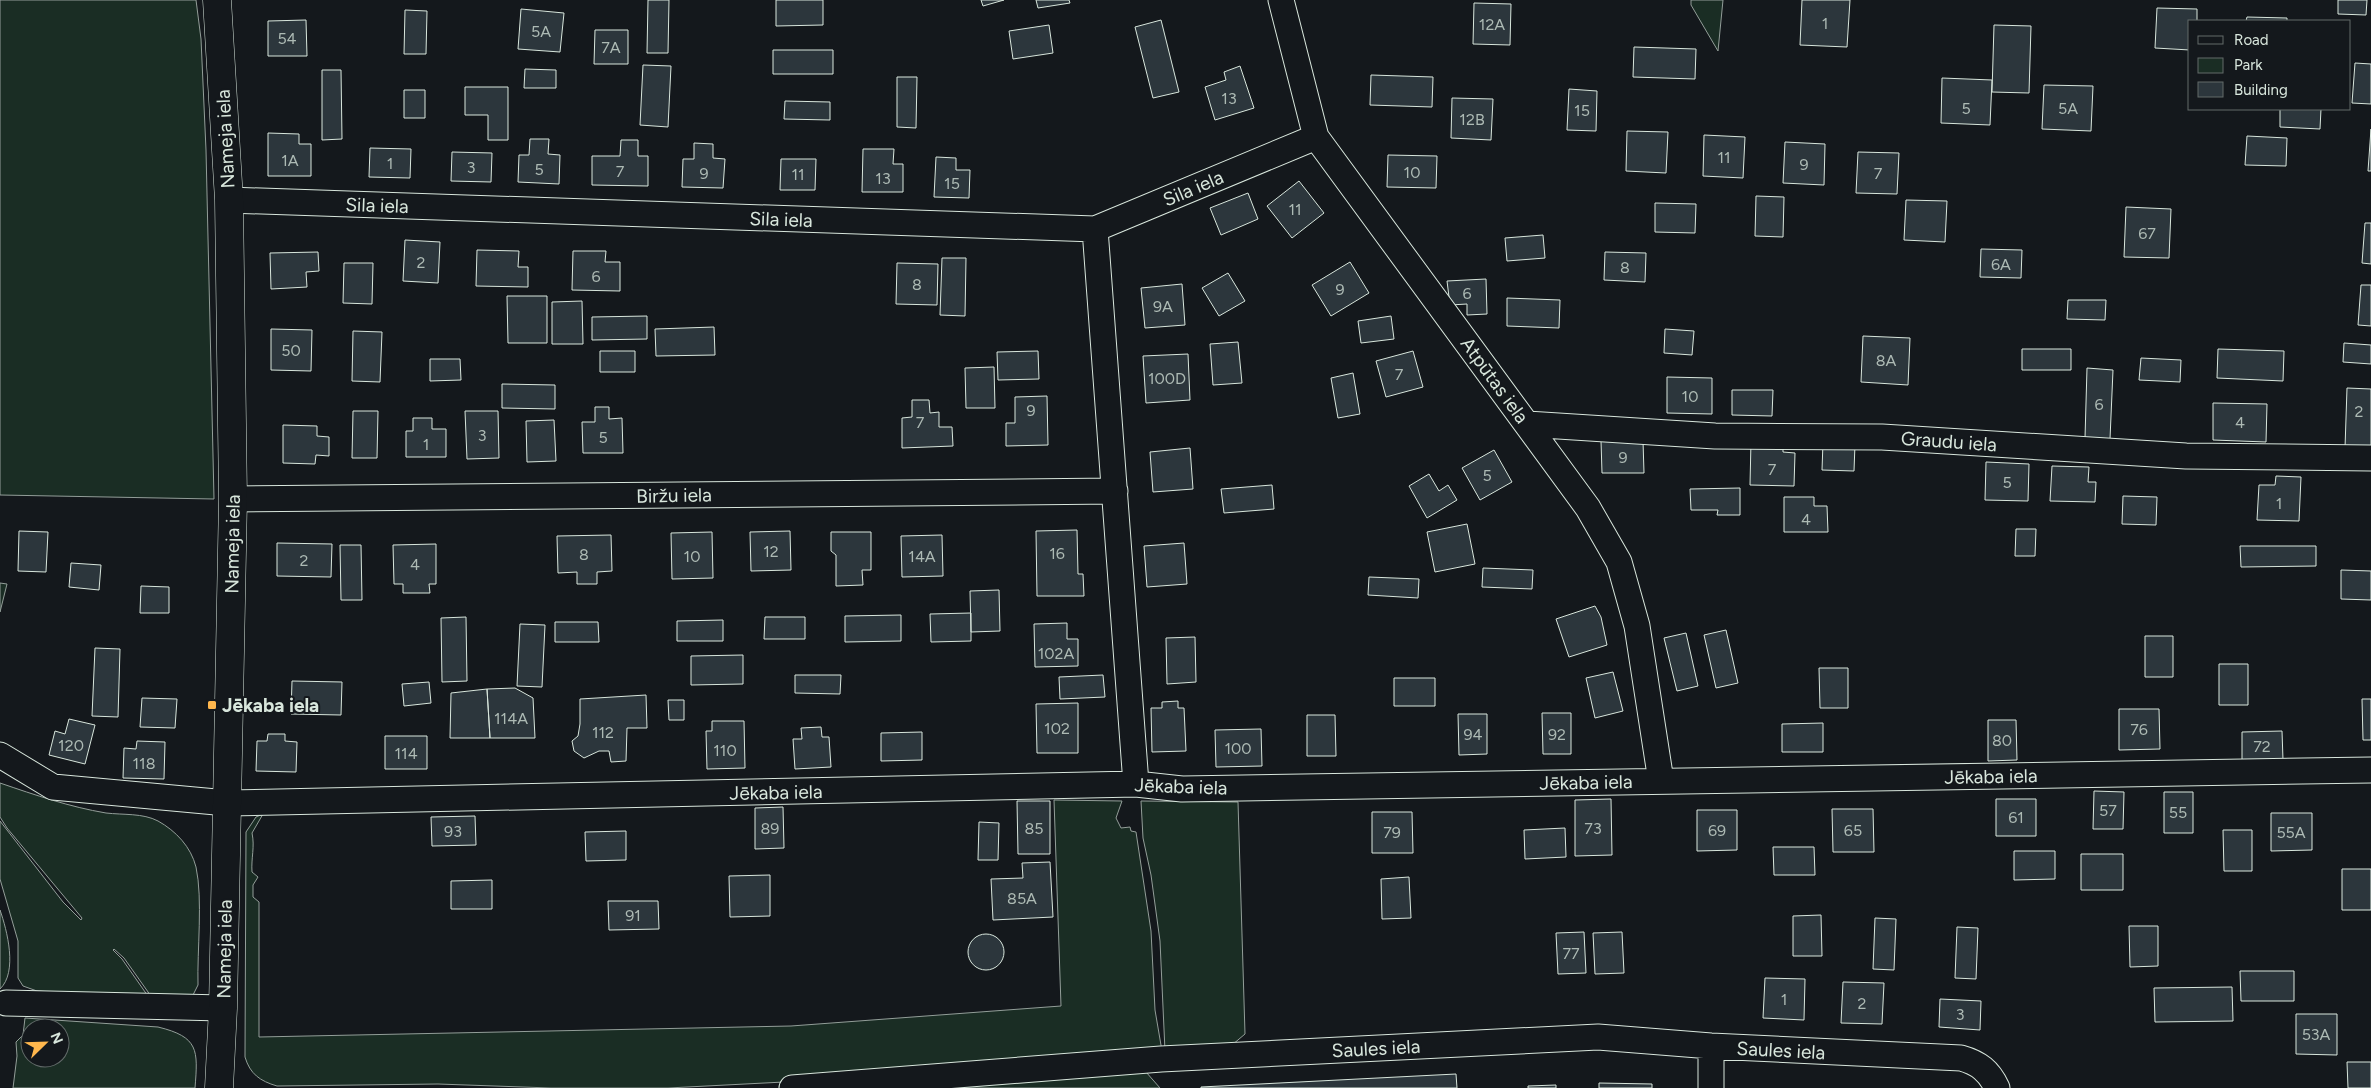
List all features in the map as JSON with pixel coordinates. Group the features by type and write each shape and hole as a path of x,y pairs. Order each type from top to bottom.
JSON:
{"street":[{"name":"Nameja iela","path":"217,0 229,200 233,499 223,1008 218,1088"},
{"name":"Atpūtas iela","path":"1281,0 1316,136 1588,508 1619,562 1637,626 1661,781"},
{"name":"Sila iela","path":"229,200 1094,229 1316,136"},
{"path":"1094,229 1116,491 1136,784"},
{"name":"Graudu iela","path":"1527,424 1716,436 1882,437 2186,456 2371,458"},
{"name":"Biržu iela","path":"233,499 1116,491"},
{"name":"Jēkaba iela","path":"0,755 53,787 227,803 1136,784 1182,789 2371,770"},
{"path":"6,1003 223,1008"},
{"name":"Saules iela","path":"792,1088 1161,1059 1598,1037 1711,1046 1961,1058 1974,1062 1986,1070 1997,1088"},
{"path":"1711,1046 1711,1088"}],"green space":[{"path":"0,0 196,0 201,39 206,150 214,499 0,495"},
{"path":"1691,0 1723,0 1718,51 1691,5"},
{"path":"0,583 7,584 0,612"},
{"path":"0,783 79,807 106,813 139,815 152,818 171,830 182,840 194,860 199,894 198,985 192,997 153,999 124,958 114,949 150,999 37,991 23,986 18,978 18,941 0,879 0,821 63,902 81,920 82,918 0,817"},
{"path":"1054,800 1122,801 1116,818 1121,828 1130,827 1131,831 1136,832 1151,931 1155,1010 1162,1051 784,1082 668,1088 551,1088 438,1084 277,1086 256,1076 245,1057 246,832 256,817 263,814 252,833 252,872 258,877 253,885 253,897 259,902 259,1037 791,1026 1061,1006"},
{"path":"1141,801 1238,802 1245,1034 1232,1045 1165,1051 1160,941 1151,875 1143,838"},
{"path":"0,910 8,939 10,962 9,972 0,989"},
{"path":"70,1021 158,1027 182,1035 193,1047 196,1064 195,1088 13,1088 17,1056 16,1042 20,1038 20,1068 70,1068"},
{"path":"1146,1072 1160,1088 900,1088"}],"building":[{"path":"648,0 669,0 668,53 647,53"},
{"path":"776,0 823,0 823,25 776,26"},
{"path":"981,0 1004,0 983,6"},
{"path":"1036,0 1069,0 1070,3 1038,8"},
{"path":"1802,0 1850,0 1847,47 1800,45"},
{"path":"2338,0 2367,0 2366,15 2338,14"},
{"path":"1474,3 1511,4 1510,45 1473,44"},
{"path":"2157,8 2197,9 2197,20 2188,20 2188,50 2155,48"},
{"path":"521,9 564,13 560,52 518,49"},
{"path":"405,10 427,11 426,54 404,54"},
{"path":"2247,17 2287,18 2287,20 2246,20"},
{"path":"306,20 307,56 268,56 268,21"},
{"path":"1161,20 1179,92 1153,98 1135,27"},
{"path":"1049,25 1053,53 1013,59 1009,31"},
{"path":"1994,25 2031,26 2029,93 1992,92"},
{"path":"595,30 628,30 628,64 594,64"},
{"path":"1634,47 1696,49 1695,79 1633,77"},
{"path":"773,50 833,50 833,74 773,74"},
{"path":"2355,63 2371,64 2371,104 2352,103"},
{"path":"643,65 671,66 668,127 640,125"},
{"path":"1240,66 1254,108 1215,120 1205,87 1226,80 1224,72"},
{"path":"525,69 556,70 556,88 524,88"},
{"path":"322,70 341,70 342,139 322,140"},
{"path":"1371,75 1433,77 1432,107 1370,105"},
{"path":"897,77 917,77 916,128 897,127"},
{"path":"1942,78 1992,80 1990,125 1941,123"},
{"path":"2044,85 2093,86 2091,131 2042,129"},
{"path":"465,87 508,87 508,140 488,140 488,115 465,115"},
{"path":"1569,89 1597,91 1596,131 1567,130"},
{"path":"404,90 425,90 425,118 404,118"},
{"path":"1452,98 1493,99 1491,140 1451,138"},
{"path":"785,101 830,102 830,120 784,119"},
{"path":"2280,110 2321,110 2320,129 2280,127"},
{"path":"2371,129 2371,171 2368,171"},
{"path":"1627,131 1668,132 1666,173 1626,171"},
{"path":"268,133 299,134 299,144 311,144 311,176 268,176"},
{"path":"1704,135 1745,137 1743,178 1703,176"},
{"path":"2247,136 2287,138 2286,166 2245,165"},
{"path":"530,139 549,139 548,154 560,155 559,184 518,182 519,155 529,155"},
{"path":"621,140 638,140 638,156 648,156 648,186 592,185 592,156 620,156"},
{"path":"1785,142 1825,144 1824,185 1783,183"},
{"path":"694,143 713,144 713,158 725,159 723,188 682,187 683,159 694,159"},
{"path":"370,148 411,149 410,178 369,177"},
{"path":"863,149 894,149 893,164 903,164 903,192 862,192"},
{"path":"452,152 492,153 491,182 451,181"},
{"path":"1858,152 1899,153 1897,194 1856,193"},
{"path":"1388,155 1437,156 1436,188 1387,187"},
{"path":"936,157 956,158 956,170 970,170 969,198 934,197"},
{"path":"781,159 816,159 815,190 780,190"},
{"path":"1299,181 1324,213 1292,238 1267,206"},
{"path":"1248,193 1258,219 1221,235 1210,208"},
{"path":"1756,196 1784,197 1783,237 1755,236"},
{"path":"1906,200 1947,201 1945,242 1904,240"},
{"path":"1655,203 1696,204 1695,233 1655,232"},
{"path":"2126,207 2171,209 2169,258 2124,257"},
{"path":"2365,223 2371,223 2371,264 2362,263"},
{"path":"1543,235 1545,258 1507,261 1505,238"},
{"path":"405,240 440,242 438,283 403,281"},
{"path":"1981,249 2022,250 2021,278 1980,277"},
{"path":"477,250 519,251 518,267 528,267 528,287 476,286"},
{"path":"573,251 606,251 605,262 620,262 620,291 572,290"},
{"path":"318,252 319,271 306,272 307,287 271,289 270,253"},
{"path":"1605,252 1646,253 1645,282 1604,280"},
{"path":"942,258 966,258 965,316 940,315"},
{"path":"1350,262 1369,293 1331,316 1312,285"},
{"path":"344,263 373,263 372,304 343,303"},
{"path":"897,263 938,264 937,305 896,304"},
{"path":"1228,273 1245,301 1219,316 1202,288"},
{"path":"1486,279 1487,314 1467,315 1467,304 1450,305 1447,281"},
{"path":"1182,284 1185,325 1145,328 1141,288"},
{"path":"2361,285 2371,285 2371,326 2358,325"},
{"path":"507,296 547,296 547,343 508,343"},
{"path":"1507,298 1560,300 1559,328 1507,326"},
{"path":"2068,300 2106,300 2105,320 2067,319"},
{"path":"582,301 583,344 552,344 552,302"},
{"path":"647,316 647,339 592,340 592,317"},
{"path":"1391,316 1394,339 1361,343 1358,321"},
{"path":"714,327 715,355 656,356 655,329"},
{"path":"271,329 312,330 311,371 271,370"},
{"path":"1665,329 1694,331 1692,355 1664,353"},
{"path":"353,331 382,332 380,382 352,381"},
{"path":"1863,336 1910,338 1908,385 1861,382"},
{"path":"1238,342 1242,383 1213,385 1210,344"},
{"path":"2344,343 2371,345 2371,364 2343,362"},
{"path":"2022,349 2071,349 2071,370 2022,370"},
{"path":"2218,349 2284,351 2283,381 2217,378"},
{"path":"600,351 635,351 635,372 600,372"},
{"path":"1038,351 1039,379 998,380 997,352"},
{"path":"1413,351 1423,387 1386,397 1376,361"},
{"path":"1188,354 1190,400 1146,403 1143,356"},
{"path":"2141,358 2181,360 2180,382 2139,380"},
{"path":"430,359 460,359 461,380 430,381"},
{"path":"994,367 995,408 966,408 965,368"},
{"path":"2087,368 2113,370 2110,439 2085,438"},
{"path":"1353,373 1360,414 1338,418 1331,378"},
{"path":"1667,377 1712,378 1712,414 1667,413"},
{"path":"502,384 555,385 555,409 502,408"},
{"path":"2347,388 2371,389 2371,449 2345,448"},
{"path":"1732,390 1773,390 1772,416 1732,415"},
{"path":"1047,396 1048,445 1006,446 1006,423 1015,423 1015,397"},
{"path":"912,400 929,400 930,413 939,412 939,427 952,427 953,446 902,448 902,418 912,417"},
{"path":"2213,403 2267,404 2266,442 2213,440"},
{"path":"595,407 609,407 609,419 622,418 623,453 583,453 582,422 595,422"},
{"path":"353,411 378,411 377,458 352,458"},
{"path":"465,411 498,411 499,458 467,459"},
{"path":"413,418 432,418 432,429 446,429 446,457 406,457 406,431 413,431"},
{"path":"554,420 556,461 527,462 526,421"},
{"path":"283,425 317,426 317,436 329,437 329,456 316,455 315,464 283,463"},
{"path":"1601,441 1643,441 1644,473 1602,473"},
{"path":"1751,441 1783,442 1783,452 1795,453 1794,486 1750,485"},
{"path":"1823,442 1855,444 1854,471 1822,470"},
{"path":"1190,448 1193,489 1153,492 1150,452"},
{"path":"1494,450 1512,482 1480,500 1462,468"},
{"path":"1986,462 2029,464 2028,501 1985,500"},
{"path":"2052,466 2089,467 2088,482 2096,482 2095,502 2050,501"},
{"path":"1429,474 1439,491 1448,485 1457,500 1427,518 1409,486"},
{"path":"2276,476 2301,477 2299,521 2257,520 2259,485 2275,485"},
{"path":"1272,485 1274,509 1224,513 1221,489"},
{"path":"1740,488 1740,515 1717,515 1718,510 1691,510 1690,489"},
{"path":"2123,496 2157,497 2156,525 2122,524"},
{"path":"1784,497 1814,497 1814,506 1827,506 1828,532 1784,532"},
{"path":"1467,524 1475,564 1435,572 1427,532"},
{"path":"2016,529 2036,529 2035,556 2015,556"},
{"path":"1077,530 1078,574 1083,574 1084,596 1037,596 1036,531"},
{"path":"19,531 48,532 46,572 18,571"},
{"path":"790,531 791,570 751,571 750,532"},
{"path":"712,532 713,578 672,579 671,533"},
{"path":"831,532 871,532 871,570 862,570 863,585 836,586 836,555 831,551"},
{"path":"611,535 612,571 597,572 597,584 577,584 577,572 558,573 557,536"},
{"path":"942,535 943,576 902,577 901,536"},
{"path":"277,543 332,544 331,577 277,576"},
{"path":"1184,543 1187,584 1147,587 1144,546"},
{"path":"436,544 436,584 429,584 430,593 403,593 403,584 394,584 393,545"},
{"path":"340,545 361,545 362,600 341,600"},
{"path":"2240,546 2316,546 2316,566 2241,567"},
{"path":"71,563 101,565 99,590 69,587"},
{"path":"1483,568 1533,570 1532,589 1482,587"},
{"path":"2341,570 2371,571 2371,600 2341,599"},
{"path":"1369,577 1419,579 1418,598 1368,595"},
{"path":"141,586 169,587 169,613 140,613"},
{"path":"999,590 1000,631 971,632 970,591"},
{"path":"1595,606 1601,617 1607,645 1569,657 1556,619"},
{"path":"971,613 971,641 931,642 930,614"},
{"path":"901,615 901,641 845,642 845,616"},
{"path":"466,617 467,681 442,682 441,618"},
{"path":"765,617 805,617 805,639 764,639"},
{"path":"723,620 723,641 677,641 677,621"},
{"path":"555,622 598,622 599,642 555,642"},
{"path":"1067,623 1067,639 1078,639 1078,666 1035,667 1034,624"},
{"path":"520,624 545,625 542,687 517,686"},
{"path":"1726,630 1738,683 1716,688 1704,635"},
{"path":"1686,633 1698,686 1677,691 1664,638"},
{"path":"2145,636 2173,636 2173,677 2145,677"},
{"path":"1195,637 1196,682 1167,684 1166,638"},
{"path":"95,648 120,649 118,717 92,716"},
{"path":"743,655 743,684 691,685 691,656"},
{"path":"2219,664 2248,664 2248,705 2219,705"},
{"path":"1819,668 1848,668 1848,708 1820,708"},
{"path":"1613,672 1623,711 1595,718 1586,678"},
{"path":"795,675 841,675 840,694 795,693"},
{"path":"1103,675 1105,697 1060,699 1059,677"},
{"path":"1394,678 1435,678 1435,706 1394,706"},
{"path":"292,681 342,682 341,715 291,714"},
{"path":"429,682 431,703 404,706 402,684"},
{"path":"515,688 533,698 535,738 490,738 487,689"},
{"path":"487,689 490,738 450,738 451,693"},
{"path":"646,695 647,728 627,728 626,761 611,762 609,751 599,751 584,758 574,751 572,741 578,736 580,699"},
{"path":"142,698 177,699 175,728 140,727"},
{"path":"2362,699 2371,699 2371,740 2363,740"},
{"path":"668,700 684,700 684,720 669,720"},
{"path":"1178,701 1178,708 1184,708 1186,751 1152,752 1151,708 1162,708 1162,702"},
{"path":"1078,703 1078,753 1037,753 1036,704"},
{"path":"2119,709 2159,709 2160,749 2119,750"},
{"path":"1542,713 1571,713 1571,754 1543,754"},
{"path":"1458,714 1487,714 1487,754 1459,755"},
{"path":"1307,715 1335,715 1336,756 1307,756"},
{"path":"69,719 95,725 85,764 49,755 55,731 65,734"},
{"path":"1988,720 2016,720 2017,760 1988,761"},
{"path":"712,721 744,721 745,768 707,769 706,731 712,731"},
{"path":"1823,723 1823,752 1782,752 1782,724"},
{"path":"821,727 822,737 829,737 831,767 795,769 793,739 802,739 801,728"},
{"path":"1261,729 1262,766 1216,767 1215,730"},
{"path":"2282,731 2283,760 2242,760 2242,732"},
{"path":"922,732 922,760 881,761 881,733"},
{"path":"268,734 285,734 285,741 297,742 296,772 256,771 257,741 267,741"},
{"path":"385,736 427,736 427,769 385,769"},
{"path":"137,741 165,742 164,779 123,778 124,748 136,749"},
{"path":"2094,791 2124,792 2123,829 2093,829"},
{"path":"2164,792 2193,792 2193,833 2164,833"},
{"path":"1611,799 1612,855 1575,856 1575,800"},
{"path":"1996,799 2036,799 2036,836 1996,836"},
{"path":"1017,801 1050,801 1050,854 1018,854"},
{"path":"783,807 784,848 755,849 755,808"},
{"path":"1832,809 1873,809 1874,852 1833,852"},
{"path":"1697,810 1737,810 1737,850 1697,851"},
{"path":"1372,812 1412,812 1413,853 1372,853"},
{"path":"2271,813 2312,813 2312,850 2271,851"},
{"path":"475,816 476,845 432,846 431,817"},
{"path":"979,822 999,823 998,860 978,860"},
{"path":"1565,828 1566,857 1525,859 1524,830"},
{"path":"2223,830 2252,830 2252,871 2224,871"},
{"path":"626,831 626,860 586,861 585,832"},
{"path":"1773,847 1814,847 1815,875 1774,875"},
{"path":"2014,851 2055,851 2055,879 2014,880"},
{"path":"2081,854 2123,854 2123,890 2081,890"},
{"path":"1050,862 1053,917 993,920 991,879 1023,878 1022,863"},
{"path":"2342,869 2371,869 2371,910 2342,910"},
{"path":"770,875 770,916 730,917 729,876"},
{"path":"1409,877 1411,918 1382,919 1381,879"},
{"path":"492,880 492,909 451,909 451,881"},
{"path":"608,901 658,901 659,929 609,930"},
{"path":"1821,915 1822,956 1793,956 1793,916"},
{"path":"1875,918 1896,919 1894,970 1873,969"},
{"path":"2129,926 2158,926 2158,966 2130,967"},
{"path":"1957,927 1978,928 1976,979 1955,978"},
{"path":"1584,932 1586,973 1558,974 1556,933"},
{"path":"1622,932 1624,973 1595,974 1593,933"},
{"path":"986,934 993,935 999,939 1003,945 1003,959 999,965 993,969 986,970 979,969 973,965 969,959 968,952 969,945 973,939 979,935"},
{"path":"2240,971 2294,971 2294,1001 2241,1001"},
{"path":"1765,978 1805,979 1804,1020 1763,1018"},
{"path":"1843,982 1884,983 1882,1024 1841,1023"},
{"path":"2232,987 2233,1021 2155,1022 2154,988"},
{"path":"1940,999 1981,1001 1980,1030 1939,1027"},
{"path":"2296,1014 2337,1014 2337,1055 2296,1054"},
{"path":"2347,1062 2371,1062 2371,1088 2348,1088"},
{"path":"1456,1074 1457,1088 1201,1088 1201,1087"},
{"path":"1599,1083 1652,1084 1652,1088 1599,1088"},
{"path":"1556,1085 1556,1088 1528,1088 1528,1086"}],"place":[{"name":"Jēkaba iela","path":"212,705"}]}
